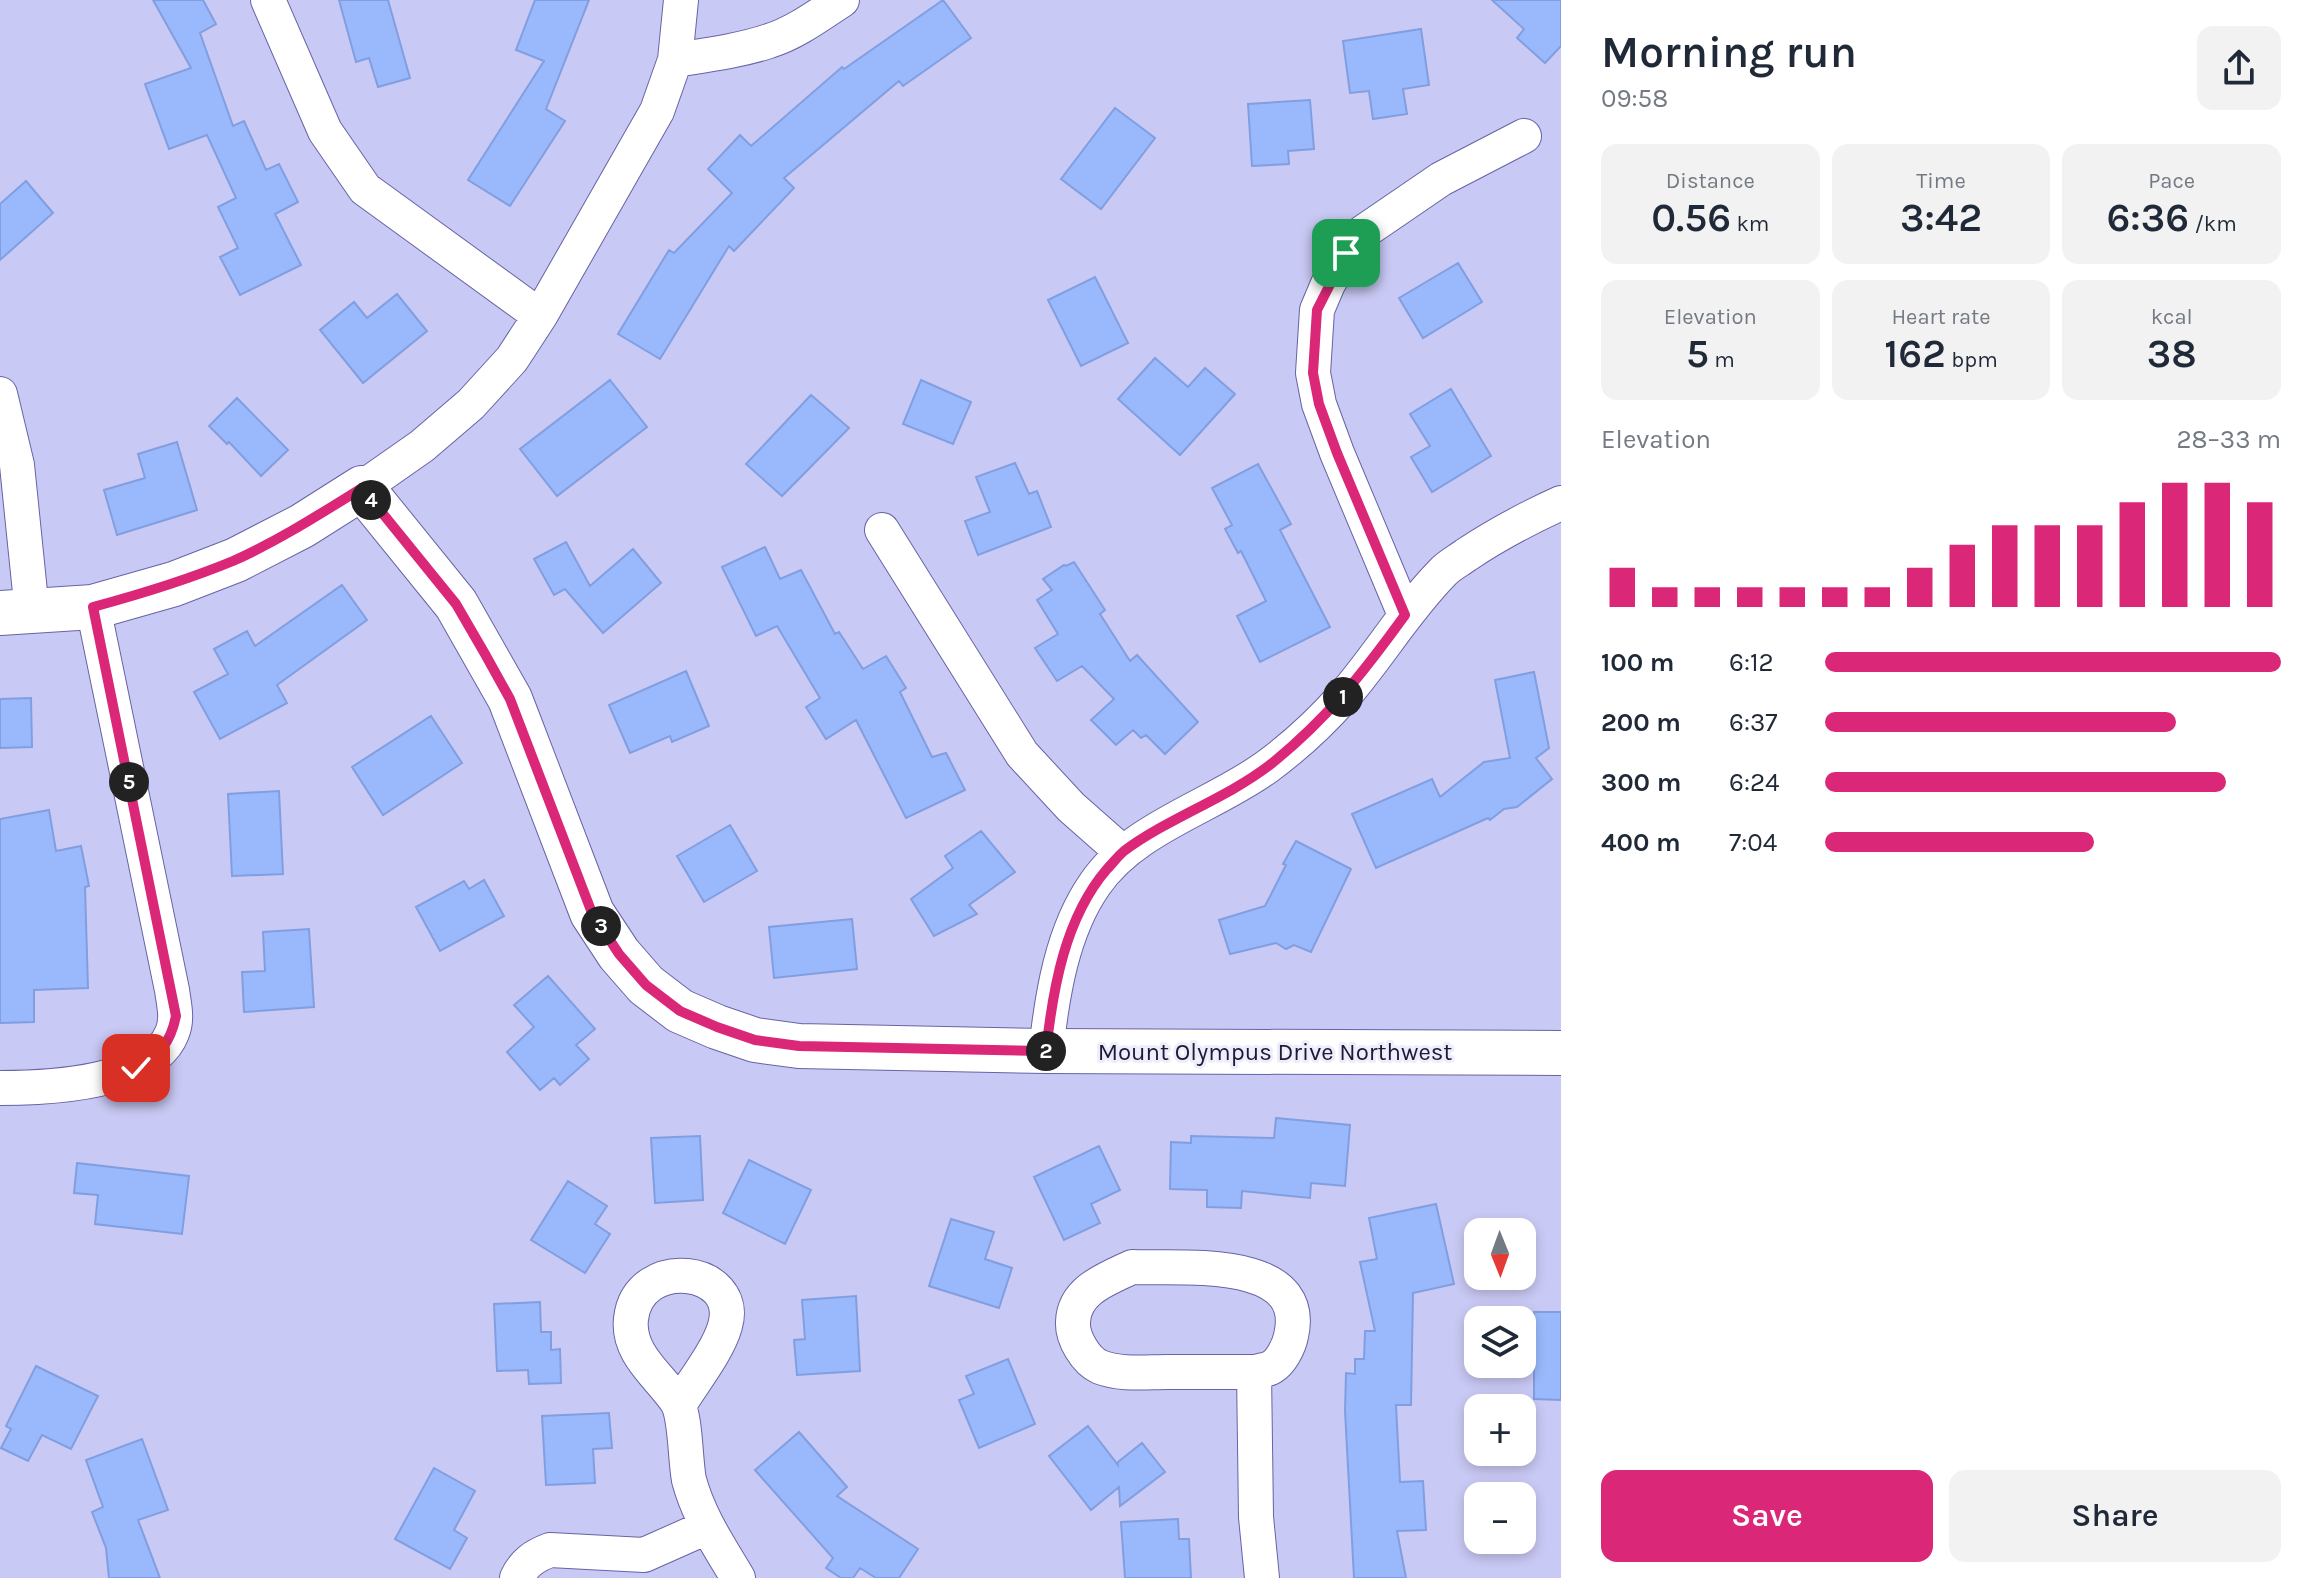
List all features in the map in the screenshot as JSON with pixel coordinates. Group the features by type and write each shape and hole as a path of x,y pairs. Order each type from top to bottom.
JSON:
{"street":[{"path":"268,0 325,131 365,189 540,316"},
{"path":"0,394 17,465 16,613 93,607 174,584 236,560 302,526 422,446 471,404 512,359 572,262 657,111 675,60 681,0"},
{"path":"675,60 772,40 842,0"},
{"path":"1405,615 1319,404 1313,373 1317,310 1346,253 1362,233 1441,179 1524,136"},
{"name":"Mount Olympus Drive Northwest","path":"362,488 456,604 510,699 592,913 619,954 646,985 680,1011 755,1040 799,1046 1046,1051 1561,1053"},
{"path":"1046,1051 1050,1016 1065,950 1080,910 1095,883 1122,852 1269,766 1344,696 1405,615 1444,571 1517,524 1561,503"},
{"path":"882,530 1022,754 1071,807 1122,852"},
{"path":"0,1088 43,1087 115,1076 136,1068 165,1047 176,1016 93,607"},
{"path":"1132,1267 1233,1270 1258,1276 1279,1287 1289,1300 1292,1336 1284,1353 1272,1367 1254,1372 1119,1372 1097,1366 1083,1351 1072,1331 1073,1312 1080,1298 1096,1285 1132,1267"},
{"path":"1254,1372 1256,1517 1262,1578"},
{"path":"679,1405 689,1477 697,1506 738,1578"},
{"path":"517,1578 526,1563 550,1550 634,1567 707,1527"}],"building":[{"path":"153,0 203,0 216,24 200,33 233,126 244,121 266,170 279,164 298,202 275,214 301,265 240,295 220,257 238,248 218,207 236,198 207,135 169,149 145,84 191,68"},
{"path":"339,0 388,0 410,78 378,87 369,58 356,62"},
{"path":"535,0 589,0 546,109 565,121 510,206 468,180 544,61 516,50"},
{"path":"943,0 971,38 903,86 899,81 784,178 794,188 734,251 729,246 660,359 618,334 669,250 674,253 732,193 708,169 740,135 751,146 842,67 844,69"},
{"path":"1492,0 1561,0 1561,46 1545,63 1517,38 1524,29"},
{"path":"1421,29 1429,85 1403,89 1407,114 1373,119 1369,91 1350,93 1343,41"},
{"path":"1310,100 1314,149 1288,151 1289,164 1252,166 1248,104"},
{"path":"1115,108 1155,138 1101,209 1061,179"},
{"path":"26,181 53,213 0,260 0,204"},
{"path":"1458,263 1482,302 1423,338 1399,298"},
{"path":"1095,277 1128,343 1081,366 1048,300"},
{"path":"397,294 427,331 363,383 320,330 354,302 367,318"},
{"path":"1155,358 1188,387 1205,368 1235,394 1180,455 1118,399"},
{"path":"610,380 647,427 557,496 520,449"},
{"path":"921,380 971,402 953,444 903,424"},
{"path":"1451,389 1491,456 1432,492 1411,457 1430,446 1410,414"},
{"path":"811,395 849,428 782,496 746,464"},
{"path":"237,398 288,450 261,476 209,426"},
{"path":"177,442 197,510 117,535 104,490 145,478 138,454"},
{"path":"1015,463 1029,494 1037,491 1051,527 978,555 965,521 990,512 976,477"},
{"path":"1258,464 1291,524 1280,530 1330,627 1260,662 1237,616 1266,601 1241,551 1238,553 1225,529 1232,525 1212,488"},
{"path":"566,542 590,586 633,549 661,583 603,633 565,589 554,595 534,559"},
{"path":"765,547 780,579 801,570 835,634 839,632 863,669 886,656 906,688 900,692 932,757 946,753 965,790 906,818 856,720 826,739 806,707 820,698 777,626 756,636 722,567"},
{"path":"1074,562 1105,610 1100,614 1130,661 1137,655 1198,722 1165,754 1146,735 1141,738 1133,730 1116,745 1091,720 1114,699 1082,666 1057,681 1035,648 1058,634 1037,600 1052,590 1043,579"},
{"path":"342,585 367,620 277,685 287,703 220,739 194,692 228,674 214,649 247,631 255,646"},
{"path":"686,671 709,726 672,742 670,736 630,753 609,705"},
{"path":"1534,672 1549,748 1536,758 1552,779 1517,807 1504,809 1490,820 1488,818 1376,868 1352,814 1432,779 1440,797 1484,762 1510,758 1495,680"},
{"path":"31,698 32,747 0,748 0,699"},
{"path":"431,716 462,763 383,815 352,767"},
{"path":"279,791 283,874 232,876 228,794"},
{"path":"49,810 56,851 81,846 89,886 85,887 88,988 34,990 34,1022 0,1023 0,819"},
{"path":"730,825 757,871 704,902 677,856"},
{"path":"981,831 1015,872 969,905 977,914 934,936 911,899 953,868 945,856"},
{"path":"1296,841 1351,869 1311,952 1294,945 1286,949 1276,943 1230,954 1219,920 1265,906"},
{"path":"484,880 504,916 440,951 416,907 464,881 469,889"},
{"path":"852,919 857,969 774,978 769,927"},
{"path":"309,929 314,1007 244,1012 242,972 265,971 263,932"},
{"path":"548,976 595,1029 576,1045 589,1059 560,1085 554,1078 540,1090 507,1052 534,1027 514,1005"},
{"path":"1276,1118 1350,1125 1345,1186 1311,1183 1310,1198 1242,1191 1241,1208 1207,1207 1207,1190 1170,1189 1171,1142 1191,1143 1191,1136 1274,1138"},
{"path":"700,1136 703,1200 655,1203 651,1138"},
{"path":"1099,1146 1120,1190 1091,1204 1100,1223 1064,1240 1034,1177"},
{"path":"749,1160 811,1190 785,1244 723,1213"},
{"path":"77,1163 189,1176 182,1234 95,1224 98,1195 74,1193"},
{"path":"568,1181 607,1206 595,1224 610,1234 585,1273 531,1240"},
{"path":"1436,1204 1454,1284 1413,1293 1411,1405 1396,1405 1400,1482 1423,1481 1426,1530 1397,1531 1406,1578 1354,1578 1345,1411 1346,1373 1355,1374 1355,1359 1364,1359 1365,1331 1375,1331 1360,1262 1377,1259 1369,1218"},
{"path":"951,1219 994,1232 985,1259 1012,1268 999,1308 929,1286"},
{"path":"856,1296 860,1371 797,1375 794,1340 805,1339 802,1300"},
{"path":"540,1302 541,1332 551,1332 551,1350 560,1349 561,1383 529,1384 528,1370 497,1371 494,1304"},
{"path":"1536,1312 1561,1312 1561,1400 1536,1399"},
{"path":"1008,1359 1035,1424 979,1448 959,1400 974,1394 966,1376"},
{"path":"36,1366 98,1396 71,1449 42,1435 28,1461 1,1448 11,1429 6,1426"},
{"path":"609,1413 612,1448 593,1449 595,1483 546,1485 542,1416"},
{"path":"1088,1426 1118,1465 1142,1443 1165,1472 1120,1506 1119,1487 1091,1510 1049,1456"},
{"path":"799,1432 847,1487 837,1496 918,1549 899,1578 876,1578 860,1568 853,1578 841,1578 826,1568 833,1558 755,1470"},
{"path":"142,1439 168,1510 138,1520 160,1578 109,1578 106,1548 92,1512 103,1507 86,1460"},
{"path":"434,1468 475,1491 454,1530 467,1538 450,1569 395,1539"},
{"path":"1178,1519 1179,1539 1189,1539 1191,1578 1125,1578 1121,1522"}],"route":[{"path":"136,1068 165,1047 176,1016 93,607 174,584 236,560 302,526 362,488 456,604 485,654 510,699 592,913 619,954 646,985 680,1011 755,1040 799,1046 1046,1051 1050,1016 1065,950 1080,910 1095,883 1122,852 1269,766 1344,696 1405,615 1337,453 1319,404 1313,373 1317,310 1346,253"}]}
